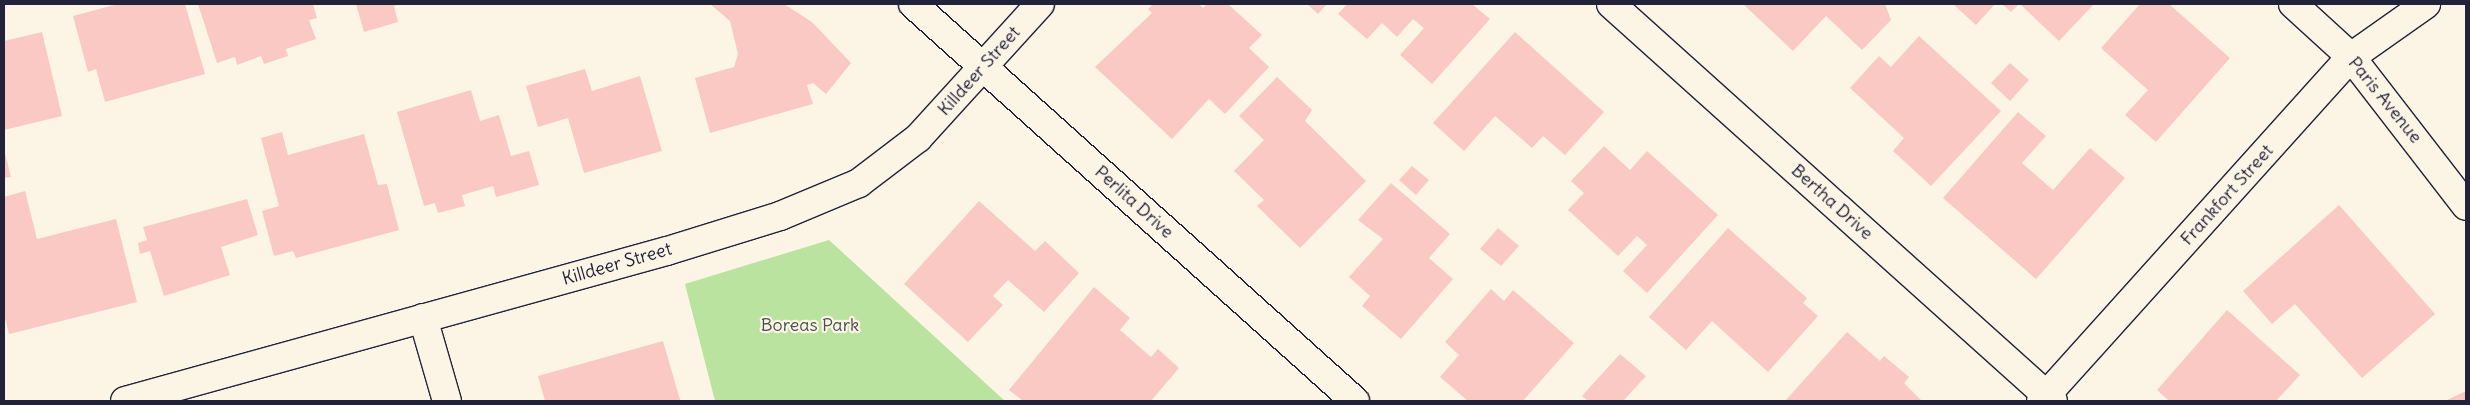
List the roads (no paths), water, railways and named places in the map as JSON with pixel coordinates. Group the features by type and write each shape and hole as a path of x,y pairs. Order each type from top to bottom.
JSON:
{"street":[{"name":"Perlita Drive","path":"914,4 1355,401"},
{"name":"Killdeer Street","path":"125,401 761,222 858,183 918,138 1040,4"},
{"name":"Bertha Drive","path":"1611,4 2047,399"},
{"name":"Paris Avenue","path":"2293,4 2351,57 2466,206"},
{"name":"Frankfort Street","path":"2047,399 2351,57 2426,4"},
{"path":"423,318 447,401"}],"park label":[{"name":"Boreas Park","path":"810,325"}]}
